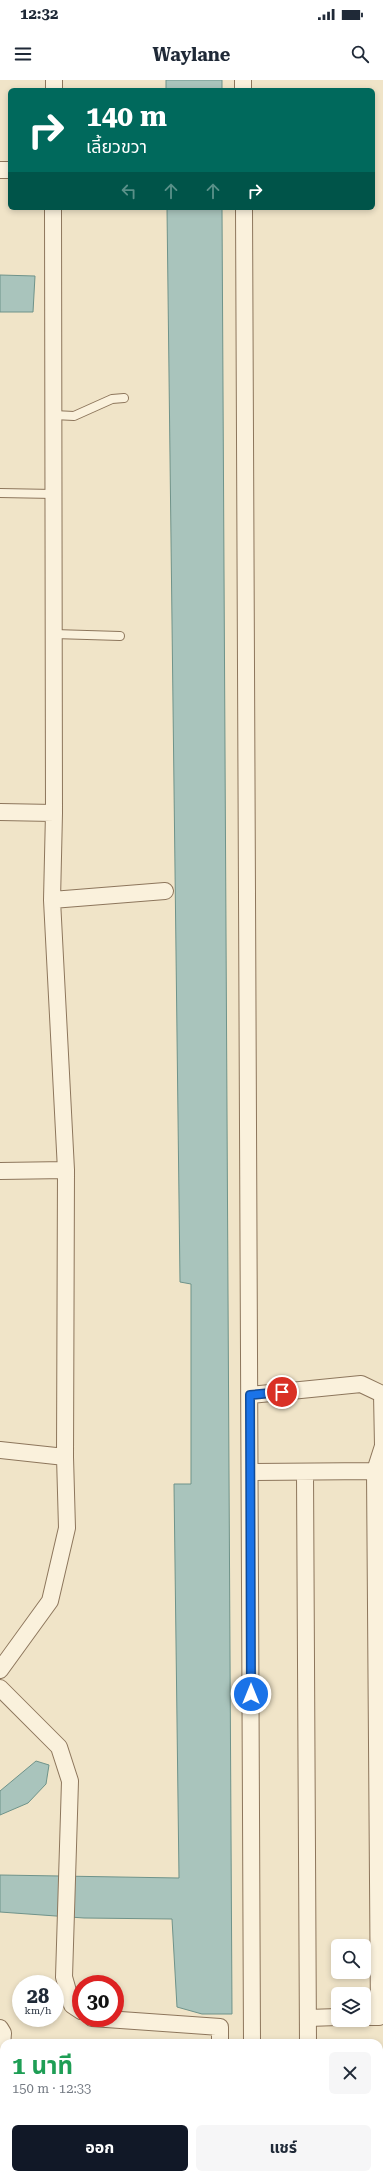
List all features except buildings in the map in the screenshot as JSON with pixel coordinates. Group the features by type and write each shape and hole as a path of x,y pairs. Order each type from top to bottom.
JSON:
{"street":[{"path":"0,1670 50,1601 68,1528 65,1457 66,1170 52,900 54,813 53,210"},
{"path":"244,210 252,2039"},
{"path":"0,812 54,813"},
{"path":"52,900 165,891"},
{"path":"0,1171 66,1170"},
{"path":"250,1395 361,1384 382,1394 383,1446 375,1471 380,1778 380,2017 371,2017"},
{"path":"0,1450 65,1457"},
{"path":"250,1472 305,1473 375,1471"},
{"path":"305,1473 308,2039"},
{"path":"0,1688 59,1748 70,1781 64,1977 72,2005"},
{"path":"308,2018 331,2017"},
{"path":"124,2020 220,2026 220,2039"},
{"path":"0,2028 2,2033 2,2039"}],"lane":[{"path":"54,415 74,416 112,398 124,398"},
{"path":"0,493 54,494"},
{"path":"54,634 120,636"}],"water":[{"path":"166,80 222,80 222,88 166,88"},
{"path":"167,210 222,210 232,2014 202,2014 177,2007 172,1919 84,1918 0,1912 0,1875 179,1878 174,1484 191,1484 191,1284 180,1282"},
{"path":"0,275 35,276 33,312 0,312"},
{"path":"36,1761 49,1765 46,1784 28,1803 0,1815 0,1791"}],"route":[{"path":"251,1694 250,1395 282,1392"}]}
